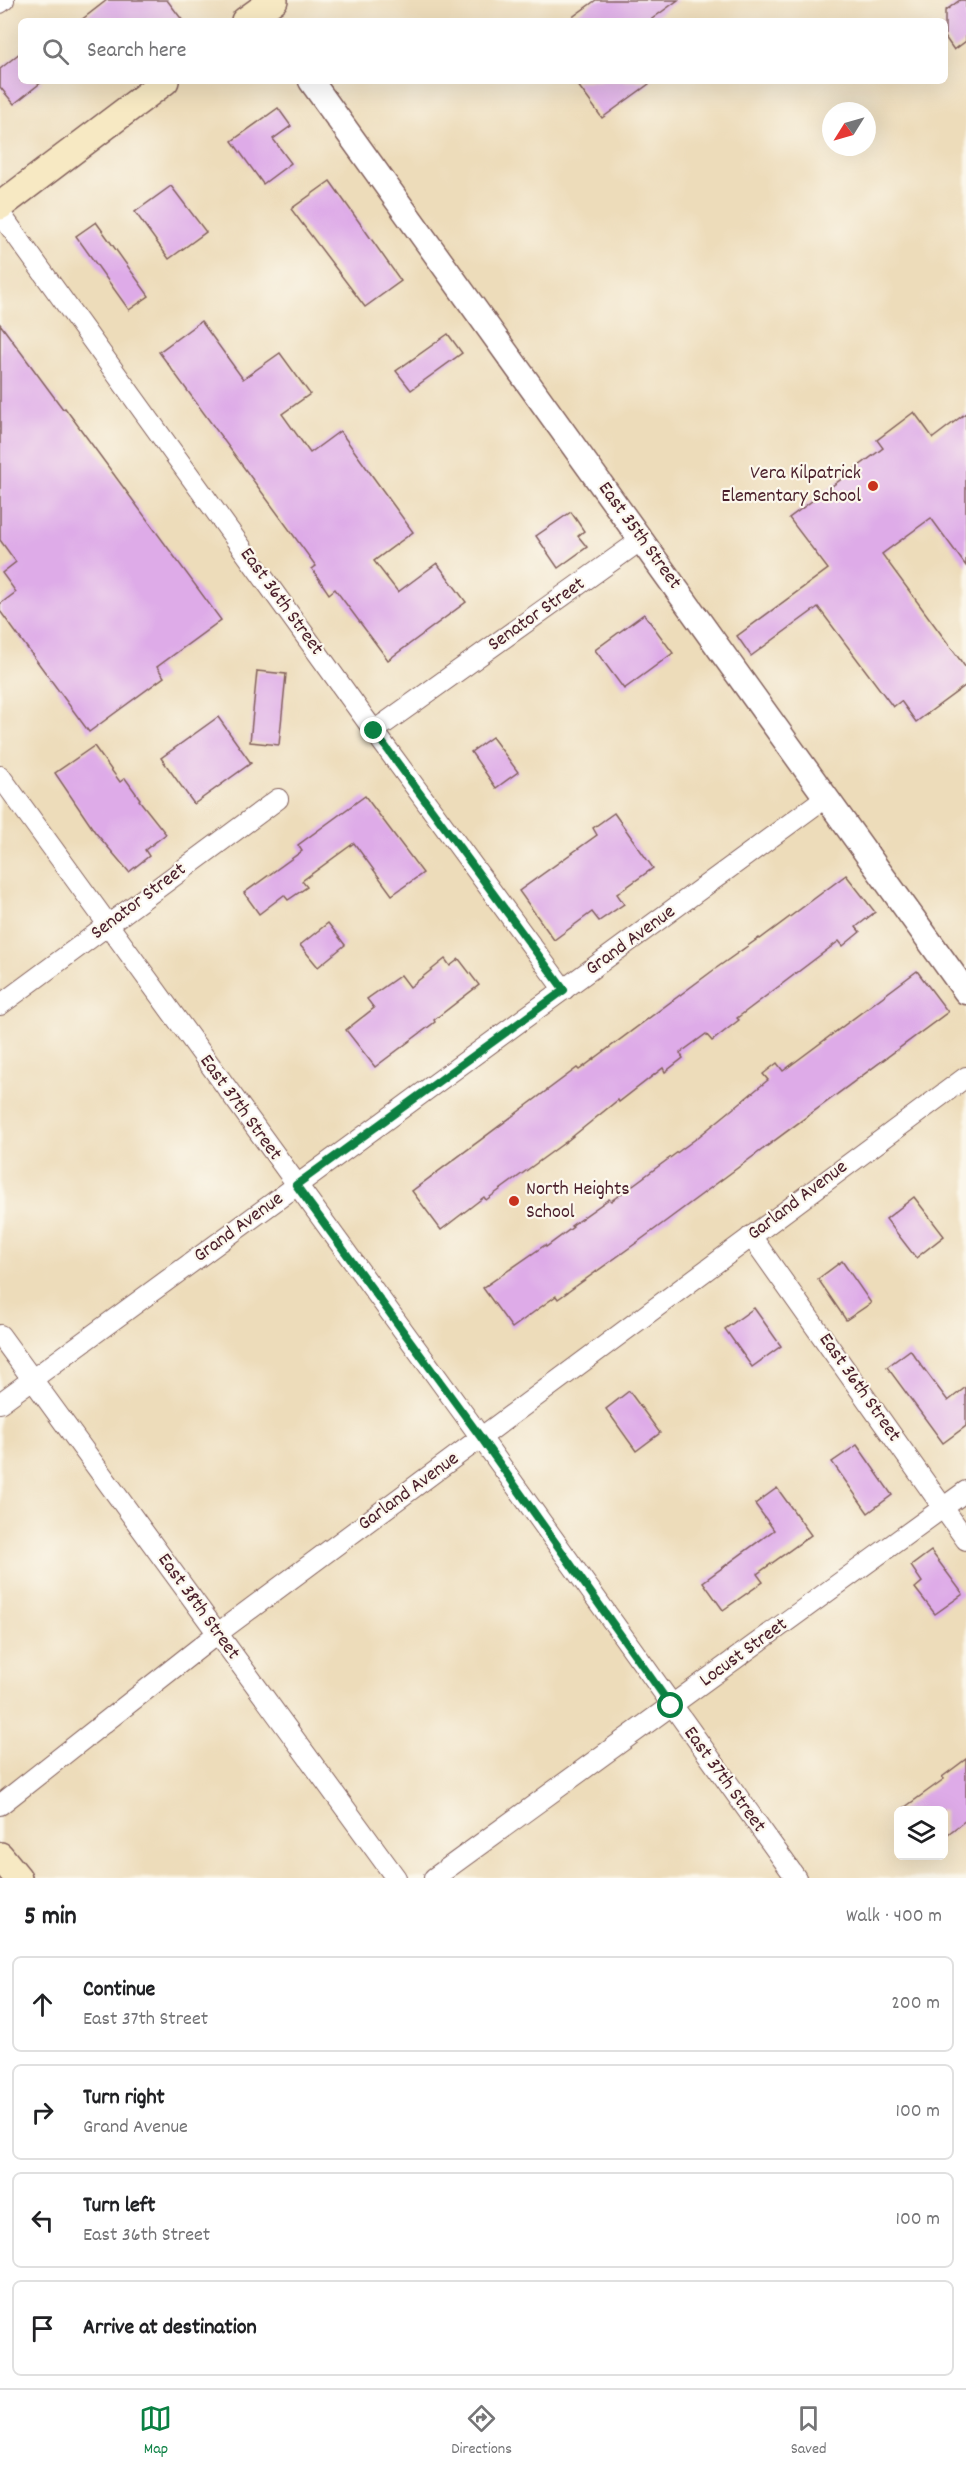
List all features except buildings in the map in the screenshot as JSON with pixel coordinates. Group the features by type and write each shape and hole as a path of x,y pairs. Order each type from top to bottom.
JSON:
{"main road":[{"path":"0,206 161,84"},
{"path":"0,1856 18,1878"}],"street":[{"path":"0,3 4,0"},
{"name":"East 35th Street","path":"313,84 966,992"},
{"name":"East 36th Street","path":"0,213 564,990"},
{"name":"Senator Street","path":"374,731 641,540"},
{"name":"East 37th Street","path":"0,776 482,1439 795,1878"},
{"name":"Grand Avenue","path":"0,1403 826,797"},
{"name":"Senator Street","path":"0,1005 278,799"},
{"name":"Garland Avenue","path":"0,1805 218,1633 966,1077"},
{"name":"East 36th Street","path":"751,1236 966,1540"},
{"name":"East 38th Street","path":"0,1335 396,1878"},
{"name":"Locust Street","path":"434,1878 966,1491"}],"place":[{"name":"Vera Kilpatrick Elementary School","path":"873,486"},
{"name":"North Heights School","path":"514,1201"}],"route":[{"path":"374,731 564,990 296,1185 482,1439 671,1706"}]}
